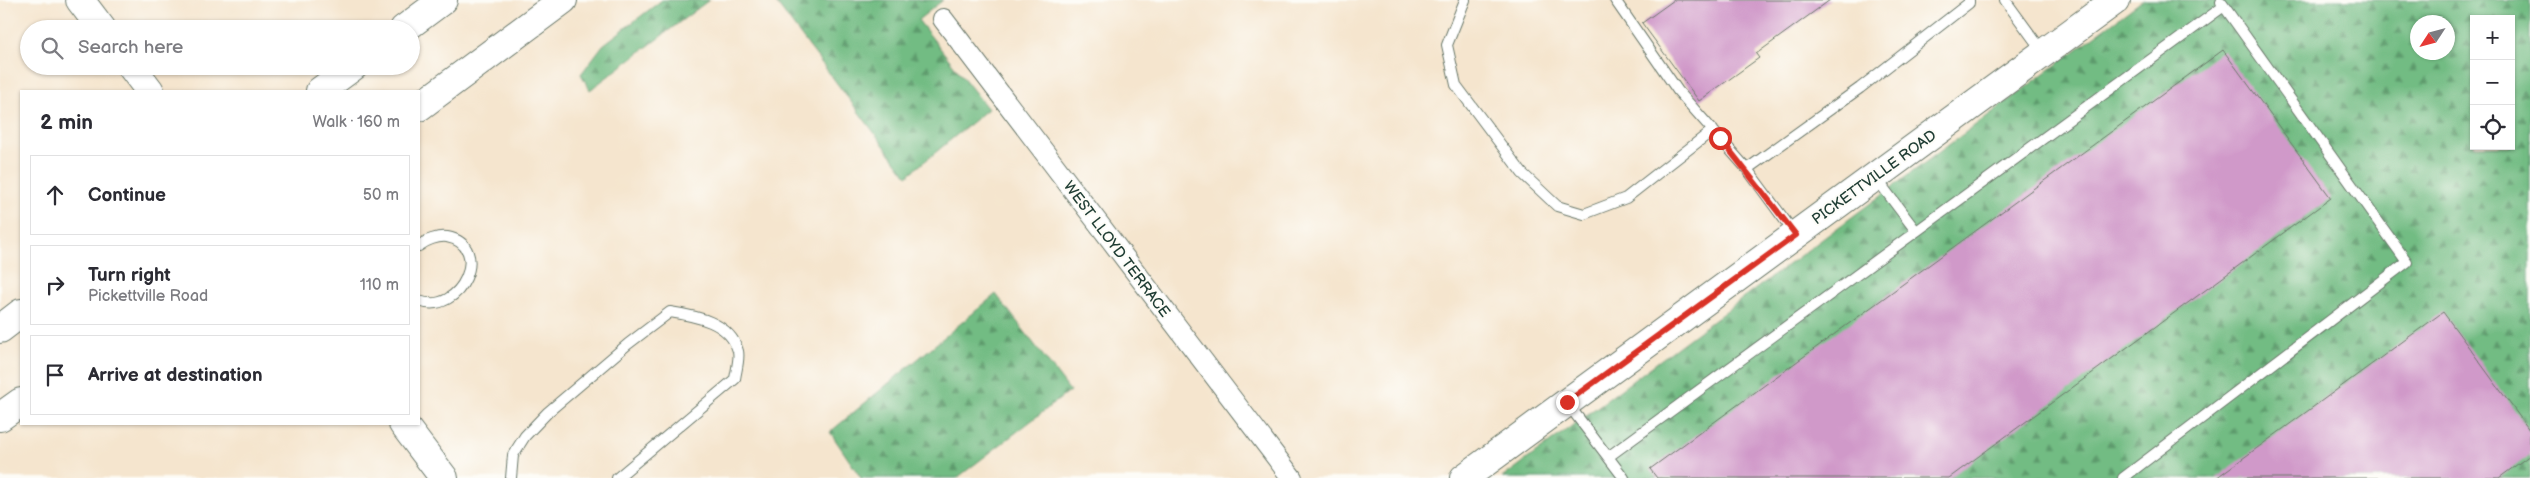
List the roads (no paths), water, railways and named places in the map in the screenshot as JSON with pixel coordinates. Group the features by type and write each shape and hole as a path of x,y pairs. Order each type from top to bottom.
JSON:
{"main road":[{"path":"80,0 95,20"},
{"path":"416,20 443,0"},
{"path":"420,105 563,0"},
{"name":"PICKETTVILLE ROAD","path":"1464,478 2116,0"},
{"path":"138,75 149,90"},
{"path":"321,90 342,75"},
{"path":"0,329 20,314"},
{"path":"0,417 20,403"},
{"path":"404,425 444,478"}],"street":[{"name":"WEST LLOYD TERRACE","path":"943,19 1292,478"}],"lane":[{"path":"1464,0 1447,45 1456,85 1522,173 1557,206 1584,214 1626,198 1713,130"},
{"path":"1615,0 1678,91 1747,169 1796,235"},
{"path":"1747,169 1860,88 1970,3 1969,0"},
{"path":"2005,0 2043,53"},
{"path":"1608,457 1916,232 2222,3 2407,262 2123,478"},
{"path":"1875,176 1916,232"},
{"path":"420,246 440,236 454,238 467,249 471,266 464,283 451,298 437,304 420,301"},
{"path":"511,478 513,455 525,436 548,412 628,344 670,312 696,316 727,331 739,352 735,379 617,478"},
{"path":"1567,402 1624,478"}]}
